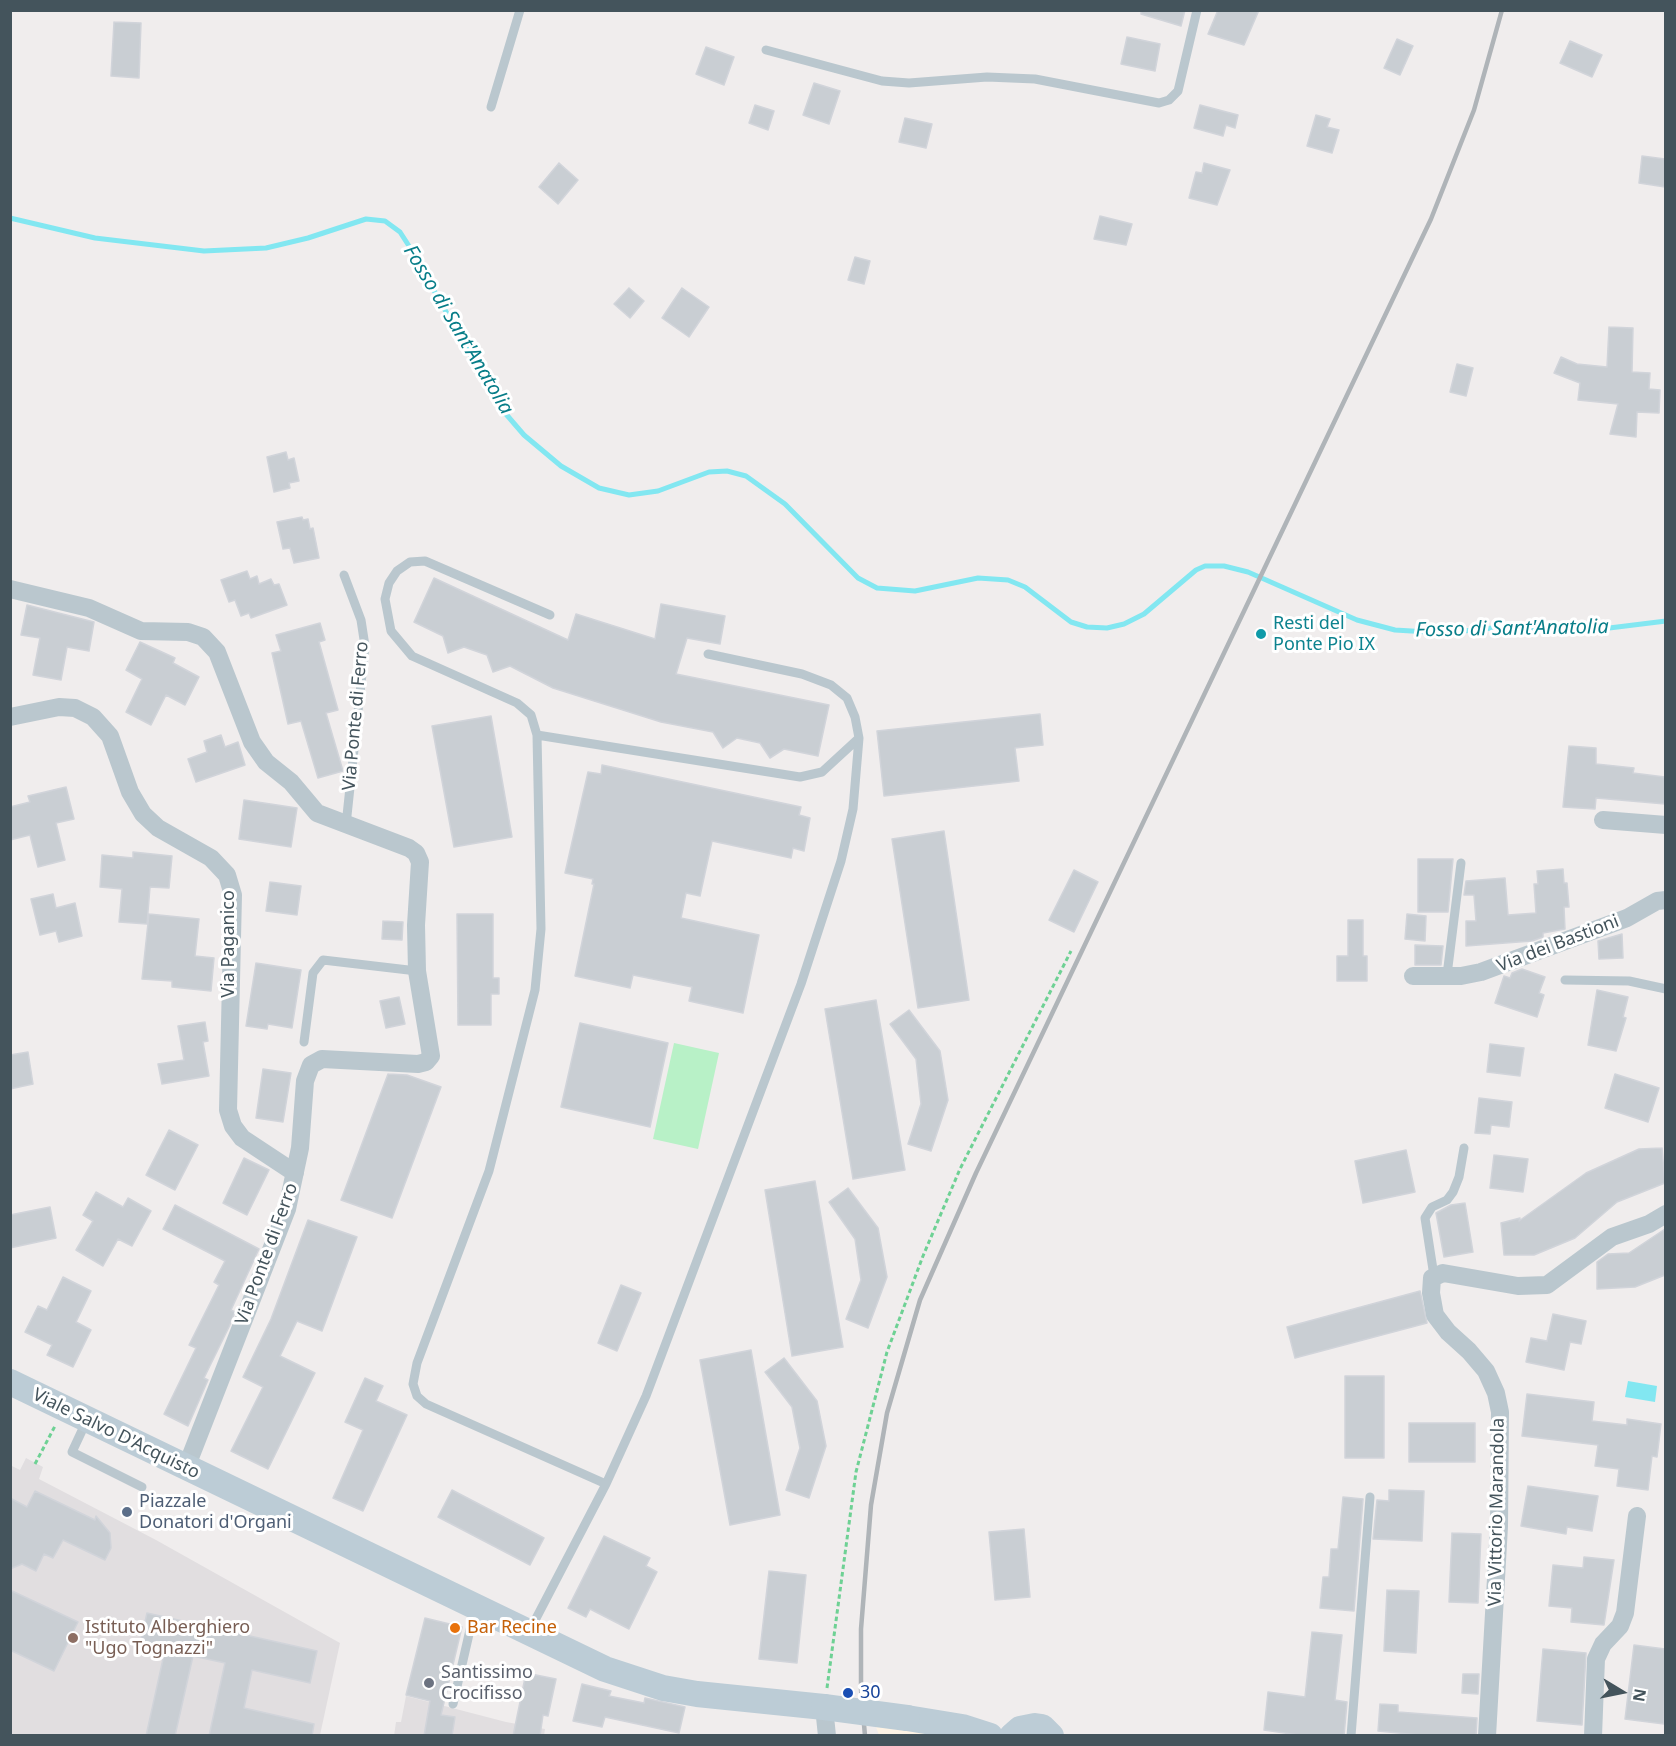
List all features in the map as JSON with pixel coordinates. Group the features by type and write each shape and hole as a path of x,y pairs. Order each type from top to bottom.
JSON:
{"main road":[{"name":"Viale Salvo D'Acquisto","path":"10,1382 605,1669 663,1688 697,1694 907,1718 962,1726 990,1736"},
{"path":"1012,1736 1020,1729 1035,1725 1042,1727 1051,1736"}],"street":[{"name":"Via Ponte di Ferro","path":"10,589 89,608 141,630 176,630 203,637 219,657 252,742 263,759 291,782 317,813 409,848 418,858 420,868 416,925 417,970 430,1056 426,1062 418,1064 322,1059 311,1065 305,1081 301,1138 295,1173 276,1237 186,1468"},
{"name":"Via Paganico","path":"10,717 59,707 75,708 93,717 110,736 130,792 143,814 163,831 211,858 227,875 233,895 227,1087 230,1116 233,1126 245,1141 295,1173"},
{"path":"1603,820 1665,825"},
{"name":"Via dei Bastioni","path":"1413,976 1486,970 1627,918 1650,904 1665,900"},
{"path":"1434,1276 1447,1273 1518,1286 1543,1286 1558,1278 1612,1237 1649,1224 1665,1214"},
{"name":"Via Vittorio Marandola","path":"1434,1276 1431,1288 1435,1315 1448,1332 1486,1371 1496,1393 1500,1412 1499,1526 1487,1736"},
{"path":"1593,1736 1596,1659 1603,1644 1620,1626 1625,1613 1637,1516"},
{"path":"824,1707 827,1736"}],"lane":[{"path":"491,107 520,10"},
{"path":"766,50 892,82 1020,78 1076,85 1159,103 1169,100 1178,91 1197,10"},
{"path":"550,615 425,561 410,562 397,571 389,584 385,599 391,632 412,657 517,702 531,715 537,735 541,929 535,990 489,1171 417,1363 413,1384 417,1396 426,1404 606,1484"},
{"name":"Via Ponte di Ferro","path":"344,575 361,620 365,646 346,825"},
{"path":"529,1632 606,1484 646,1396 812,952 841,861 854,809 859,738 852,706 847,698 831,685 790,671 708,654"},
{"path":"537,735 800,777 822,772 859,738"},
{"path":"1447,975 1461,863"},
{"path":"304,1042 312,978 319,963 333,960 417,970"},
{"name":"Via dei Bastioni","path":"1565,980 1629,981 1665,989"},
{"name":"Via Vittorio Marandola","path":"1434,1276 1425,1218 1432,1206 1447,1200 1453,1192 1459,1177 1464,1148"},
{"path":"87,1419 72,1452 142,1487"},
{"path":"1351,1736 1370,1497"},
{"path":"453,1704 476,1606"}],"path":[{"path":"824,1707 856,1472 887,1353 922,1256 960,1169 1071,951"},
{"path":"35,1464 49,1437"}],"shaded area":[{"path":"26,1458 43,1467 39,1479 156,1540 340,1643 320,1735 11,1735 10,1465 20,1470"},
{"path":"406,1696 506,1722 545,1729 544,1736 394,1736 396,1722 401,1722"},
{"path":"876,1727 955,1735 879,1735"}],"green space":[{"path":"674,1043 719,1053 698,1149 653,1139"}],"water":[{"path":"1628,1381 1657,1386 1655,1402 1625,1397"}],"building":[{"path":"1141,10 1185,10 1181,26 1141,14"},
{"path":"1218,10 1259,10 1244,45 1208,34"},
{"path":"114,22 141,23 139,78 111,76"},
{"path":"1127,37 1160,44 1155,71 1121,64"},
{"path":"1397,39 1413,46 1400,75 1384,68"},
{"path":"1570,41 1602,55 1592,77 1560,63"},
{"path":"706,47 734,57 724,85 696,74"},
{"path":"814,83 840,91 829,124 803,115"},
{"path":"755,105 774,111 768,130 749,123"},
{"path":"1200,105 1238,115 1235,128 1226,125 1223,136 1194,128"},
{"path":"1316,115 1330,119 1327,127 1339,130 1332,153 1307,146"},
{"path":"905,118 932,124 926,148 899,142"},
{"path":"1642,156 1665,159 1665,187 1639,183"},
{"path":"559,163 578,180 558,204 539,187"},
{"path":"1204,163 1230,170 1217,205 1189,198 1196,172 1202,173"},
{"path":"1100,216 1132,224 1126,245 1094,239"},
{"path":"855,257 870,261 864,284 848,280"},
{"path":"629,288 644,301 630,318 614,304"},
{"path":"682,288 709,307 689,337 662,318"},
{"path":"1609,327 1633,328 1632,372 1650,373 1649,389 1660,390 1659,413 1637,412 1636,437 1610,434 1618,404 1578,400 1580,383 1554,373 1561,357 1577,364 1607,367"},
{"path":"1457,364 1473,368 1466,396 1450,392"},
{"path":"286,452 288,460 294,458 299,481 289,483 290,488 274,492 267,457"},
{"path":"302,517 303,520 308,519 310,529 313,528 319,558 294,563 290,548 283,549 277,522"},
{"path":"247,571 250,579 257,576 259,584 271,579 274,585 279,584 287,605 251,618 249,613 241,616 235,600 229,602 221,580"},
{"path":"434,578 568,640 576,614 655,639 661,604 725,616 720,644 687,638 676,674 829,705 818,756 784,749 770,758 760,743 737,738 723,748 713,732 661,722 553,688 510,666 493,672 487,655 464,647 448,653 443,636 414,622"},
{"path":"27,605 94,622 89,651 67,647 61,680 33,675 40,638 21,635"},
{"path":"320,623 325,640 319,642 338,710 326,713 343,771 318,778 301,721 288,724 272,653 281,651 276,635"},
{"path":"140,642 175,658 173,663 199,677 185,705 166,695 151,725 126,712 142,679 126,670"},
{"path":"1040,714 1043,745 1015,748 1019,781 884,796 877,731"},
{"path":"491,716 512,837 454,847 432,726"},
{"path":"221,735 225,747 238,742 245,765 196,782 188,759 207,752 204,741"},
{"path":"1569,746 1596,748 1596,764 1634,768 1633,773 1665,777 1665,804 1596,798 1595,809 1563,807"},
{"path":"602,765 801,807 799,815 810,818 804,851 793,848 791,858 712,841 700,896 686,893 681,918 759,935 743,1013 689,1001 692,987 633,975 630,988 575,976 594,884 592,884 593,879 565,873 588,772 601,774"},
{"path":"66,787 74,819 56,823 65,860 38,867 30,835 10,840 10,807 30,802 28,796"},
{"path":"244,800 297,808 291,847 239,839"},
{"path":"944,831 969,1000 918,1008 892,839"},
{"path":"133,852 172,856 169,888 150,887 147,924 119,922 122,889 100,887 102,855 133,858"},
{"path":"1418,859 1453,859 1448,912 1418,912"},
{"path":"1563,869 1569,907 1564,907 1565,929 1543,933 1543,937 1532,941 1466,946 1466,921 1476,921 1474,895 1464,895 1466,881 1505,878 1508,915 1536,913 1534,884 1538,884 1537,871"},
{"path":"1074,870 1098,882 1074,932 1049,920"},
{"path":"270,882 301,886 297,915 266,911"},
{"path":"53,894 56,908 75,903 82,936 59,942 56,931 40,935 31,899"},
{"path":"149,914 199,919 195,956 214,958 211,991 172,987 172,981 142,979"},
{"path":"457,914 493,914 493,978 499,978 499,994 491,994 491,1025 458,1025"},
{"path":"1407,914 1426,916 1425,941 1405,939"},
{"path":"1348,920 1363,920 1363,956 1367,956 1367,981 1337,981 1337,956 1348,956"},
{"path":"383,921 403,922 402,940 382,939"},
{"path":"1622,934 1623,958 1599,959 1598,941"},
{"path":"1415,945 1443,946 1441,965 1415,965"},
{"path":"256,963 301,970 292,1028 268,1024 267,1029 246,1026"},
{"path":"1522,969 1545,977 1539,993 1544,995 1537,1017 1495,1003 1504,976 1510,978 1512,973"},
{"path":"1597,990 1628,997 1623,1017 1626,1018 1616,1051 1588,1045"},
{"path":"399,997 405,1024 386,1028 380,1001"},
{"path":"876,1000 905,1170 853,1179 825,1009"},
{"path":"909,1010 940,1051 948,1100 931,1151 908,1144 921,1104 916,1059 890,1024"},
{"path":"205,1022 208,1041 203,1042 209,1076 162,1084 158,1064 184,1060 178,1026"},
{"path":"580,1023 668,1043 650,1127 561,1107"},
{"path":"1490,1044 1524,1048 1520,1076 1487,1072"},
{"path":"28,1052 33,1084 10,1089 10,1055"},
{"path":"263,1069 291,1073 283,1122 256,1118"},
{"path":"388,1074 407,1075 441,1087 392,1218 341,1200"},
{"path":"1615,1074 1659,1088 1648,1122 1605,1108"},
{"path":"1479,1098 1512,1102 1509,1127 1491,1125 1490,1134 1475,1133"},
{"path":"169,1130 198,1145 175,1190 146,1175"},
{"path":"1662,1148 1665,1183 1617,1202 1575,1238 1534,1255 1504,1255 1501,1223 1520,1218 1519,1221 1586,1173 1639,1149"},
{"path":"1406,1150 1415,1192 1363,1203 1355,1161"},
{"path":"1494,1155 1528,1159 1523,1192 1490,1188"},
{"path":"244,1158 269,1170 247,1215 223,1203"},
{"path":"815,1181 843,1347 792,1356 765,1190"},
{"path":"848,1188 878,1228 887,1277 868,1328 846,1319 861,1280 855,1239 829,1202"},
{"path":"96,1192 123,1207 128,1198 151,1211 132,1246 118,1239 103,1266 76,1250 93,1221 83,1215"},
{"path":"1465,1203 1473,1252 1444,1257 1436,1213 1451,1205"},
{"path":"175,1205 259,1249 231,1310 235,1312 204,1378 208,1380 188,1426 164,1414 196,1348 189,1345 219,1285 214,1282 225,1261 163,1229"},
{"path":"50,1207 56,1238 10,1248 10,1215"},
{"path":"308,1220 357,1237 322,1331 297,1321 280,1356 315,1373 268,1469 231,1451 263,1387 243,1377 271,1319"},
{"path":"1665,1229 1665,1275 1635,1287 1597,1289 1597,1262 1608,1254 1629,1253"},
{"path":"63,1277 91,1291 76,1322 91,1330 73,1367 47,1355 52,1345 25,1332 38,1306 47,1310"},
{"path":"621,1285 641,1293 617,1351 598,1343"},
{"path":"1420,1291 1427,1323 1295,1358 1287,1327"},
{"path":"1553,1314 1586,1321 1581,1344 1570,1342 1564,1370 1526,1362 1531,1338 1547,1341"},
{"path":"751,1350 780,1515 730,1525 700,1360"},
{"path":"784,1358 817,1401 826,1446 809,1498 786,1490 800,1448 792,1407 765,1372"},
{"path":"1345,1376 1384,1376 1384,1458 1345,1458"},
{"path":"365,1378 383,1386 376,1401 407,1415 363,1511 333,1498 363,1430 345,1422"},
{"path":"1527,1394 1594,1402 1592,1421 1627,1425 1627,1419 1661,1424 1657,1457 1652,1456 1648,1490 1617,1486 1619,1469 1595,1466 1598,1445 1522,1436"},
{"path":"1409,1423 1475,1423 1475,1462 1409,1462"},
{"path":"1528,1486 1598,1496 1592,1531 1567,1527 1566,1534 1521,1526"},
{"path":"452,1490 544,1538 530,1565 438,1517"},
{"path":"1389,1490 1424,1491 1422,1541 1373,1539 1377,1500 1389,1501"},
{"path":"35,1491 95,1520 96,1516 110,1533 111,1548 105,1560 63,1540 53,1558 44,1554 36,1571 22,1564 10,1569 10,1498 27,1507"},
{"path":"1343,1497 1363,1499 1354,1611 1320,1608 1323,1577 1329,1577 1331,1549 1338,1549"},
{"path":"1024,1529 1030,1597 995,1600 989,1532"},
{"path":"1452,1533 1481,1534 1478,1603 1449,1602"},
{"path":"604,1536 650,1558 646,1566 657,1572 629,1629 590,1609 586,1617 568,1608"},
{"path":"1584,1557 1614,1560 1604,1625 1571,1622 1572,1608 1549,1606 1553,1565 1583,1568"},
{"path":"769,1571 806,1575 797,1663 759,1659"},
{"path":"10,1590 78,1622 54,1671 10,1650"},
{"path":"1387,1590 1419,1591 1416,1653 1384,1651"},
{"path":"147,1613 317,1651 310,1683 252,1670 244,1708 314,1724 312,1736 209,1736 225,1663 193,1656 175,1736 146,1736 165,1650 140,1644"},
{"path":"425,1618 462,1627 441,1715 455,1717 452,1736 424,1736 430,1701 406,1695"},
{"path":"1312,1632 1342,1635 1335,1700 1347,1702 1344,1736 1305,1736 1264,1730 1268,1692 1305,1697"},
{"path":"1634,1645 1665,1649 1664,1724 1625,1719"},
{"path":"1543,1649 1586,1653 1582,1725 1537,1721"},
{"path":"526,1673 556,1679 548,1716 543,1715 540,1736 513,1736"},
{"path":"1463,1674 1479,1674 1478,1694 1462,1693"},
{"path":"582,1684 611,1691 609,1696 644,1703 645,1698 685,1707 679,1733 605,1717 602,1727 573,1721"},
{"path":"1380,1704 1398,1705 1398,1712 1477,1718 1476,1736 1429,1736 1378,1731"}],"waterway":[{"name":"Fosso di Sant'Anatolia","path":"10,218 95,238 204,251 266,248 308,238 366,219 385,221 400,232 409,246 499,406 524,435 561,466 599,488 629,495 658,491 709,472 727,471 746,476 785,504 858,578 877,588 915,591 978,578 1008,580 1025,587 1071,622 1087,627 1107,628 1124,624 1144,614 1196,570 1205,566 1224,566 1248,572 1357,620 1395,630 1444,633 1502,627 1585,631 1666,621"}],"railway":[{"path":"865,1736 861,1689 861,1629 871,1505 887,1413 920,1300 976,1173 1431,219 1474,110 1502,10"}],"place":[{"name":"Resti del Ponte Pio IX","path":"1261,634"},
{"name":"Piazzale Donatori d'Organi","path":"127,1512"},
{"name":"Bar Recine","path":"455,1628"},
{"name":"Istituto Alberghiero \"Ugo Tognazzi\"","path":"73,1638"},
{"name":"Santissimo Crocifisso","path":"429,1683"},
{"name":"30","path":"848,1693"}]}
